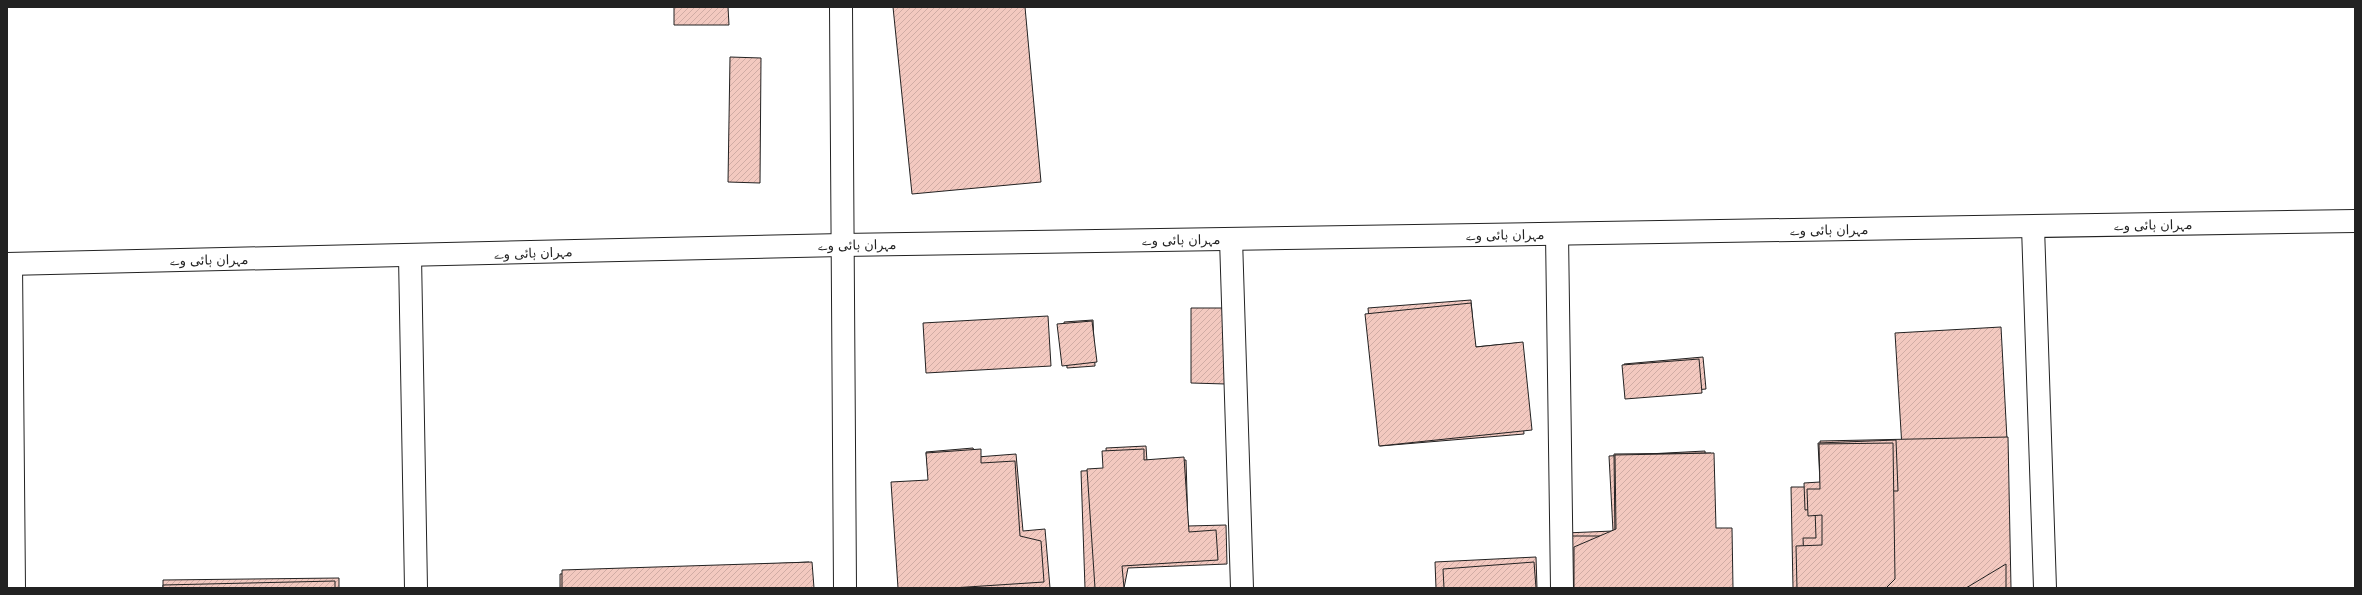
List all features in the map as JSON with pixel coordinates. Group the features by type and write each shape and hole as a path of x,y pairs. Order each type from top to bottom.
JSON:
{"main road":[{"path":"841,7 845,588"},
{"name":"مہران ہائی وے","path":"9,264 410,256 842,244 2355,221"},
{"path":"2033,227 2046,588"},
{"path":"1557,234 1562,588"},
{"path":"1231,239 1242,588"},
{"path":"410,256 416,588"},
{"path":"9,264 14,588"}],"building":[{"path":"674,7 728,7 729,25 674,25"},
{"path":"893,7 1025,7 1041,182 912,194"},
{"path":"730,57 761,58 760,183 728,182"},
{"path":"1471,300 1475,347 1517,343 1524,434 1380,446 1368,308"},
{"path":"1471,303 1476,347 1523,342 1532,430 1379,446 1365,314"},
{"path":"1191,308 1226,308 1226,384 1191,383"},
{"path":"1048,316 1051,366 926,373 923,323"},
{"path":"1093,320 1095,366 1067,368 1064,322"},
{"path":"1092,321 1097,362 1062,366 1057,324"},
{"path":"2001,327 2008,458 1903,464 1895,333"},
{"path":"1703,357 1706,389 1627,396 1624,364"},
{"path":"1699,359 1702,393 1625,399 1622,365"},
{"path":"2008,437 2011,588 1793,588 1791,487 1821,487 1820,441"},
{"path":"1896,440 1898,491 1886,491 1888,539 1866,539 1868,588 1827,588 1827,582 1805,583 1803,538 1816,538 1815,509 1805,510 1804,483 1820,482 1818,443"},
{"path":"1893,443 1895,579 1886,588 1797,588 1796,546 1822,545 1822,515 1808,516 1807,489 1820,489 1819,444"},
{"path":"1146,446 1147,462 1186,460 1188,526 1226,525 1227,564 1128,568 1124,588 1085,588 1081,471 1107,470 1106,448"},
{"path":"973,448 977,457 1016,454 1023,531 1045,529 1050,588 914,588 913,571 903,572 901,547 912,546 907,483 929,481 926,452"},
{"path":"981,449 981,463 1015,461 1020,536 1041,541 1044,582 952,588 898,588 891,482 928,480 926,453"},
{"path":"1144,449 1144,460 1184,457 1189,532 1216,530 1218,560 1122,566 1124,588 1095,588 1087,469 1103,468 1102,451"},
{"path":"1705,451 1709,532 1720,532 1723,588 1568,588 1565,533 1613,531 1609,456"},
{"path":"1711,453 1711,530 1724,530 1725,588 1569,588 1568,536 1615,536 1614,454"},
{"path":"1714,453 1716,528 1732,528 1733,588 1574,588 1574,547 1616,529 1615,455"},
{"path":"1536,557 1537,588 1436,588 1435,562"},
{"path":"809,562 810,588 560,588 560,574"},
{"path":"812,562 814,588 562,588 562,570"},
{"path":"1534,562 1536,588 1444,588 1443,569"},
{"path":"2006,564 2006,588 1966,588"},
{"path":"339,578 339,588 163,588 163,580"},
{"path":"335,581 335,588 163,588 163,585"}]}
